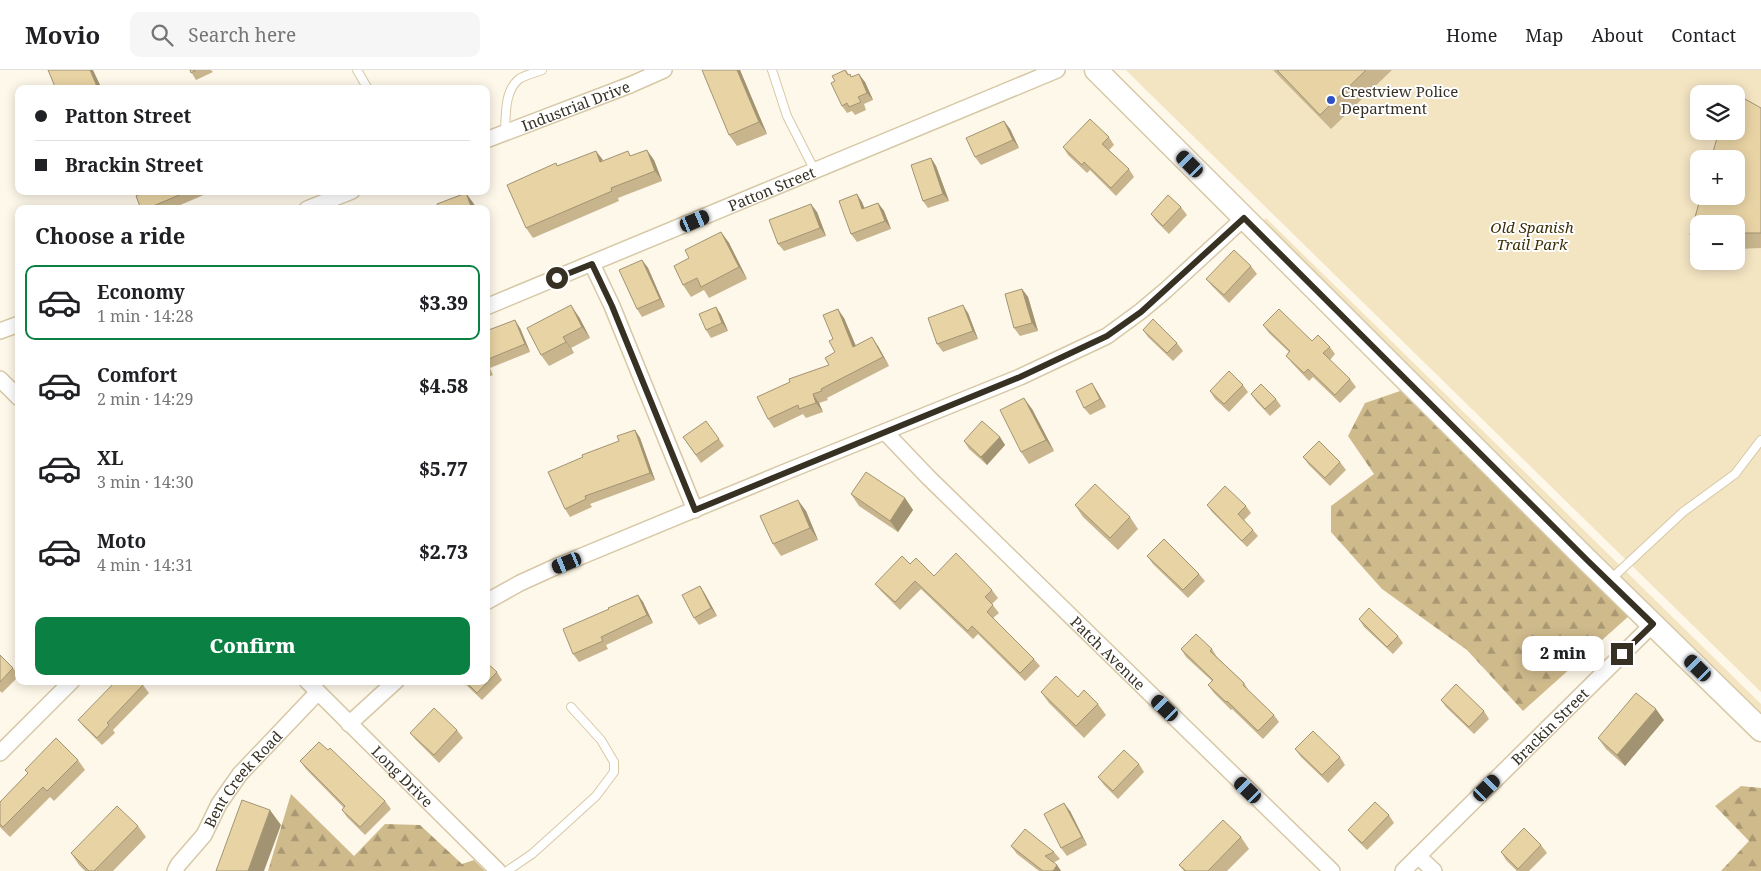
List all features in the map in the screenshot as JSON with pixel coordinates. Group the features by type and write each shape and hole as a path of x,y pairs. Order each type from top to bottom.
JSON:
{"street":[{"name":"Industrial Drive","path":"490,138 630,85 664,70"},
{"name":"Patton Street","path":"490,305 1057,70"},
{"path":"1096,70 1761,730"},
{"path":"317,205 342,195"},
{"path":"490,600 553,568 1020,377 1107,336 1141,312 1244,218"},
{"path":"592,264 612,306 695,510"},
{"path":"0,331 15,325"},
{"path":"0,379 15,394"},
{"name":"Patch Avenue","path":"886,432 936,484 1332,871"},
{"name":"Brackin Street","path":"1403,871 1653,624"},
{"path":"0,753 68,685"},
{"name":"Long Drive","path":"311,685 498,871"},
{"path":"349,724 392,685"},
{"name":"Bent Creek Road","path":"175,871 204,835 219,804 240,774 318,692"},
{"path":"1418,856 1434,871"}],"lane":[{"path":"357,70 366,85"},
{"path":"504,133 507,103 512,89 520,79 542,70"},
{"path":"772,70 787,116 815,171"},
{"path":"1609,581 1684,512 1735,474 1761,440"},
{"path":"506,871 532,854 596,796 614,772 614,762 601,740 571,707"}],"green space":[{"name":"Old Spanish Trail Park","path":"1126,70 1761,70 1761,692"},
{"path":"1266,218 1761,704 1761,717 1262,222"},
{"path":"1403,390 1630,615 1523,711 1467,650 1382,589 1331,532 1331,506 1374,474 1348,436 1365,403"},
{"path":"1741,786 1761,788 1761,871 1721,871 1749,841 1715,806"},
{"path":"291,794 354,856 385,824 420,825 462,864 474,860 485,871 268,871"}],"building":[{"path":"48,70 90,70 96,85 54,85"},
{"path":"702,70 737,70 759,122 729,135"},
{"path":"845,70 851,77 859,74 867,93 858,97 861,102 849,107 847,103 842,106 831,83 835,81 832,76"},
{"path":"1277,70 1366,70 1320,115"},
{"path":"1745,99 1761,108 1761,233 1745,233 1745,215 1696,215 1698,205 1745,205 1745,150 1714,150 1716,140 1745,140"},
{"path":"1090,119 1109,137 1102,144 1129,169 1111,188 1084,162 1082,165 1063,147"},
{"path":"1004,121 1013,140 975,157 966,138"},
{"path":"647,150 655,171 611,188 612,191 526,228 507,185 556,163 557,166 596,151 600,162 628,151 630,156"},
{"path":"931,158 943,194 923,201 911,165"},
{"path":"857,194 862,209 878,203 885,221 851,234 839,201"},
{"path":"179,195 156,205 139,205 136,196"},
{"path":"461,195 467,195 470,205 437,205"},
{"path":"1168,195 1181,207 1163,226 1151,214"},
{"path":"811,204 820,228 778,244 769,220"},
{"path":"721,232 739,267 701,287 697,278 683,285 674,266 689,258 685,250"},
{"path":"1234,250 1251,266 1224,295 1206,279"},
{"path":"642,260 660,299 637,309 619,270"},
{"path":"1022,289 1032,323 1014,328 1005,294"},
{"path":"571,305 582,327 563,337 566,342 541,355 527,328"},
{"path":"963,305 973,331 937,344 928,318"},
{"path":"716,307 722,323 706,330 699,314"},
{"path":"838,309 853,347 872,337 883,357 821,389 822,391 813,394 816,403 799,409 798,405 768,419 757,397 790,382 789,379 829,365 825,358 835,352 829,341 833,339 823,315"},
{"path":"1279,309 1312,341 1318,335 1330,347 1323,353 1350,379 1335,395 1308,369 1304,373 1286,356 1290,351 1263,325"},
{"path":"1153,319 1177,343 1167,353 1143,330"},
{"path":"515,320 525,344 490,358 490,329"},
{"path":"1229,371 1243,385 1224,404 1210,391"},
{"path":"1092,383 1100,399 1084,408 1076,391"},
{"path":"1261,384 1276,399 1265,409 1251,394"},
{"path":"1024,398 1046,440 1021,452 1000,410"},
{"path":"706,421 719,439 696,455 683,437"},
{"path":"982,421 1000,437 981,457 964,441"},
{"path":"635,430 650,473 585,496 586,499 565,509 548,472 583,457 582,455 619,441 617,436"},
{"path":"1319,441 1340,462 1325,478 1303,457"},
{"path":"866,472 905,498 890,521 851,494"},
{"path":"1095,484 1130,517 1110,538 1075,505"},
{"path":"1225,486 1246,506 1238,514 1253,530 1242,541 1207,505"},
{"path":"798,500 810,528 773,544 760,516"},
{"path":"1164,539 1199,574 1183,590 1147,556"},
{"path":"956,553 992,590 985,597 993,605 987,612 1034,659 1020,673 972,626 968,631 915,581 895,602 875,584 902,556 910,564 916,558 934,576"},
{"path":"700,586 711,608 694,618 682,595"},
{"path":"638,595 647,615 601,637 603,641 573,654 563,629"},
{"path":"1369,608 1398,636 1387,647 1359,619"},
{"path":"1196,634 1212,649 1210,651 1274,715 1258,731 1208,685 1213,680 1181,649"},
{"path":"0,655 13,668 0,682"},
{"path":"490,666 497,672 490,679"},
{"path":"1056,676 1078,697 1084,690 1098,704 1076,726 1041,692"},
{"path":"1456,684 1484,711 1469,727 1441,700"},
{"path":"112,685 143,685 107,723 109,725 97,738 78,720"},
{"path":"469,685 485,685 477,693"},
{"path":"1636,693 1656,709 1617,755 1598,738"},
{"path":"434,708 457,730 434,755 410,733"},
{"path":"1313,731 1340,757 1322,775 1295,749"},
{"path":"56,738 78,760 47,791 43,787 3,827 0,824 0,802 28,773 25,770"},
{"path":"319,742 328,750 330,748 385,801 360,827 342,810 345,806 300,761"},
{"path":"1124,750 1139,764 1113,791 1098,777"},
{"path":"242,800 270,810 248,871 216,871"},
{"path":"1375,802 1389,815 1362,843 1348,830"},
{"path":"1064,803 1082,837 1061,848 1044,814"},
{"path":"117,806 138,826 94,871 89,871 71,853"},
{"path":"1223,820 1241,837 1208,871 1186,871 1179,865"},
{"path":"1524,828 1541,845 1518,869 1501,852"},
{"path":"1025,829 1054,852 1045,856 1057,865 1053,871 1043,871 1011,846"}],"place":[{"name":"Crestview Police Department","path":"1331,100"}],"route":[{"path":"557,278 592,264 612,306 695,510 1020,377 1107,336 1141,312 1244,218 1653,624 1622,654"}]}
